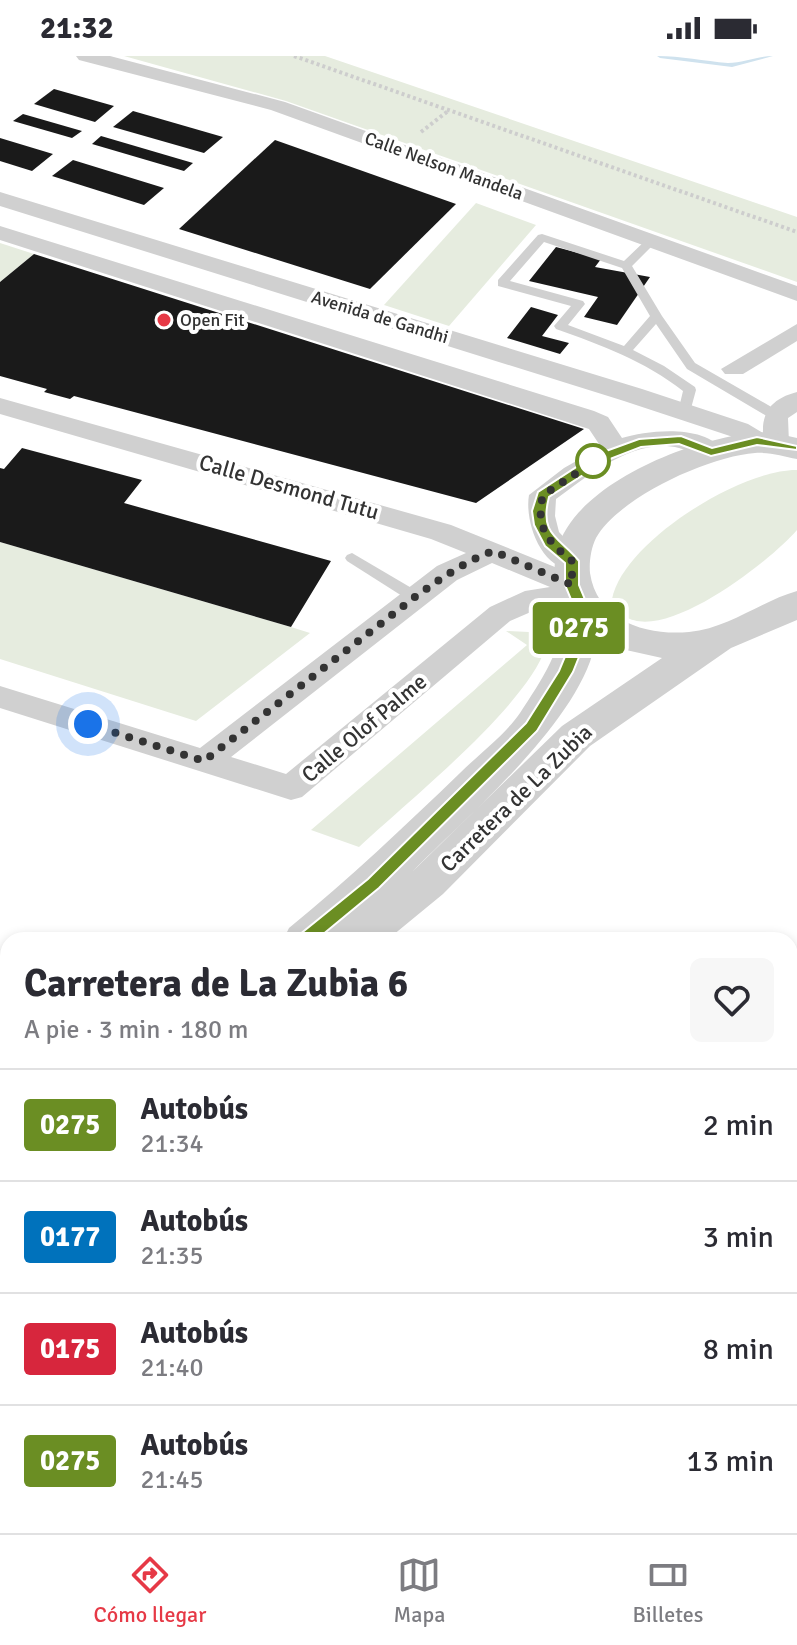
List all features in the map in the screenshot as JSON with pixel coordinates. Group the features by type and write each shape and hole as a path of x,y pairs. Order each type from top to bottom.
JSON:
{"street":[{"name":"Calle Nelson Mandela","path":"86,56 278,106 797,294"},
{"name":"Avenida de Gandhi","path":"0,199 739,430 782,440"},
{"name":"Avenida de Gandhi","path":"0,233 585,417 599,423 616,450"},
{"path":"734,369 797,331"},
{"path":"782,440 797,400"},
{"name":"Calle Desmond Tutu","path":"0,406 441,532 493,551 575,588"},
{"path":"711,452 681,440 639,443 616,450 543,495 539,511 549,543 595,623 639,641 686,645 722,639 767,622 797,604"},
{"name":"Carretera de La Zubia","path":"314,932 374,883 531,727 566,672 576,647 575,588 580,534 605,508 632,487 711,452 782,440"},
{"path":"0,697 204,761 447,573 493,551"},
{"name":"Calle Olof Palme","path":"204,761 291,788 500,614 535,598 575,588"},
{"name":"Carretera de La Zubia","path":"367,932 428,882 576,736 638,691 722,639"}],"lane":[{"path":"684,412 690,390 674,376 626,351 560,326 579,304 502,283 542,237 626,266 691,366 782,440"},
{"path":"626,266 651,241"},
{"path":"626,351 656,316"},
{"path":"352,558 415,597"}],"path":[{"path":"294,56 797,232"},
{"path":"413,138 448,110"}],"shaded area":[{"path":"124,56 325,56 797,217 797,282 286,101"},
{"path":"476,203 536,225 449,326 384,305"},
{"path":"0,243 34,254 0,282"},
{"path":"797,470 797,530 734,583 704,602 675,615 648,622 626,617 612,599 621,577 638,555 688,513 746,482 773,473"},
{"path":"0,542 310,633 196,721 0,659"},
{"path":"506,631 529,632 546,647 534,671 491,725 359,847 311,830 527,645"}],"building":[{"path":"54,89 114,106 95,122 34,104"},
{"path":"133,111 223,137 204,153 113,127"},
{"path":"23,114 82,131 72,138 13,121"},
{"path":"101,136 193,163 184,171 92,144"},
{"path":"0,138 53,154 32,171 0,161"},
{"path":"275,140 456,204 370,289 179,229"},
{"path":"73,160 164,188 144,205 52,176"},
{"path":"556,247 601,259 595,267 650,277 617,325 584,317 598,297 529,281"},
{"path":"34,254 584,429 476,503 74,396 70,399 44,392 47,389 0,376 0,282"},
{"path":"531,307 558,315 542,336 569,343 560,354 507,338"},
{"path":"22,448 142,480 124,503 331,561 291,627 0,542 0,468 4,469"}],"waterway":[{"path":"660,56 732,65 770,56"}],"bus line":[{"name":"0275","path":"315,932 374,883 531,727 566,672 576,647 582,609 574,595 572,561 549,543 541,525 539,511 543,495 600,458 639,443 681,440 711,452 757,441 797,446"}],"place":[{"name":"Open Fit","path":"164,320"}],"route":[{"path":"88,724 204,761 447,573 477,558 493,551 572,585 572,561 549,543 539,511 543,495 600,458 593,461"}]}
